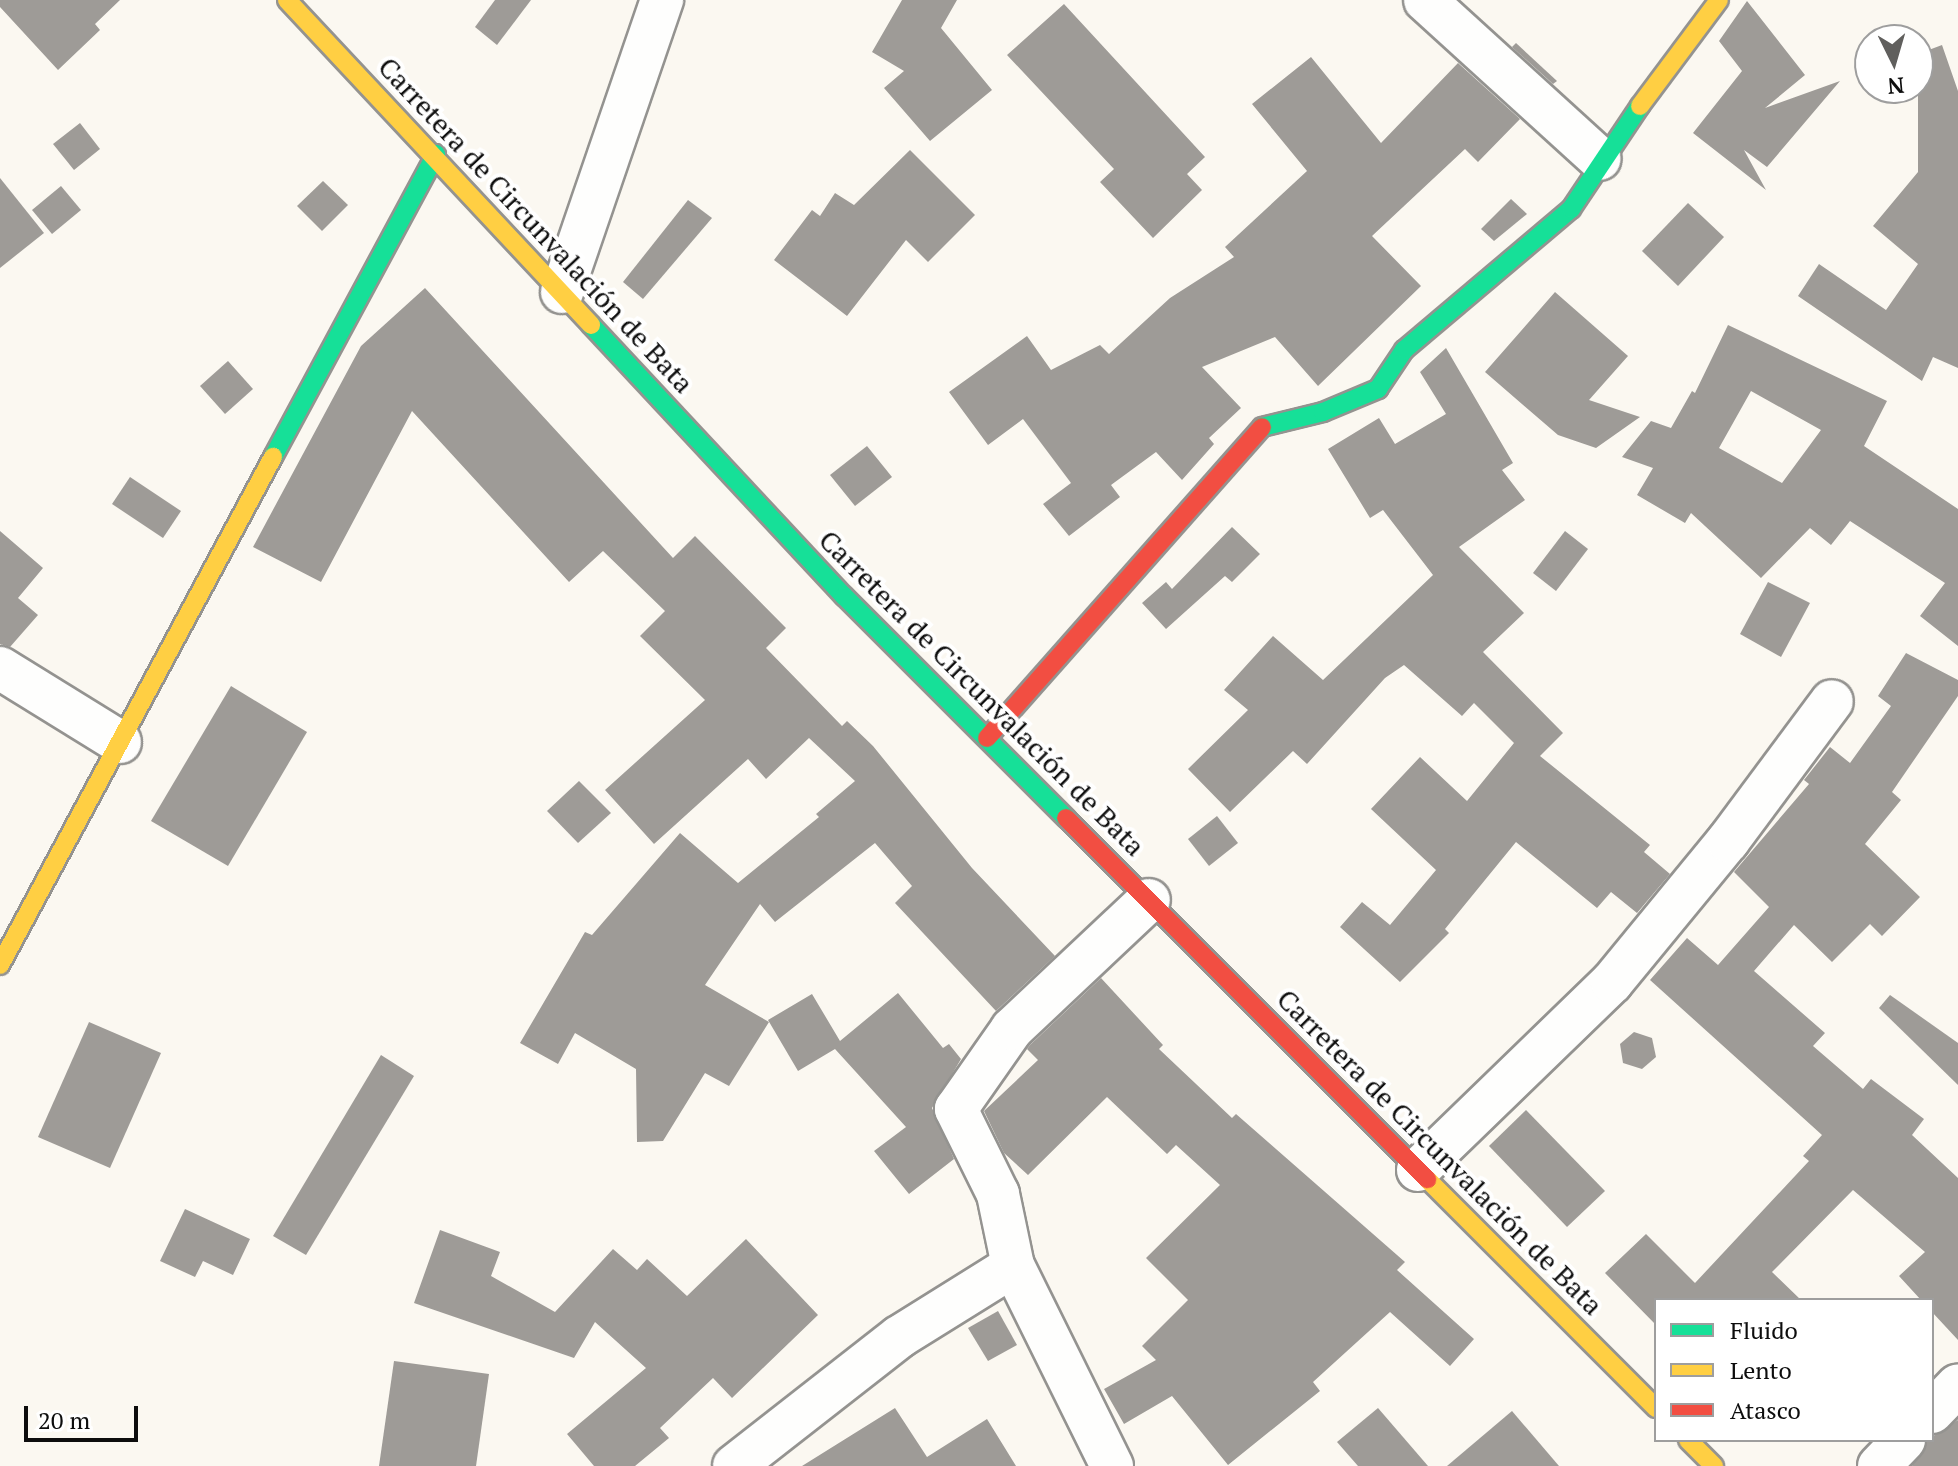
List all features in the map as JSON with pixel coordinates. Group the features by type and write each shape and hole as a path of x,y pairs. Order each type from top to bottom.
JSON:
{"main road":[{"name":"Carretera de Circunvalación de Bata","path":"287,0 436,154 844,596 1654,1406"},
{"path":"987,738 1264,425 1323,412 1378,389 1404,350 1571,209 1600,159 1719,0"},
{"path":"0,965 436,154"},
{"path":"1690,1442 1714,1466"}],"street":[{"path":"562,292 662,0"},
{"path":"1425,0 1600,159"},
{"path":"0,668 120,742"},
{"path":"1418,1170 1612,982 1728,841 1832,701"},
{"path":"1112,1466 1013,1266 998,1194 956,1109 1012,1029 1149,900"},
{"path":"734,1466 899,1337 1013,1266"},
{"path":"1934,1410 1958,1385"},
{"path":"1879,1466 1902,1442"}],"building":[{"path":"0,0 120,0 95,24 100,30 58,70 0,7"},
{"path":"495,0 531,0 497,45 475,27"},
{"path":"902,0 957,0 941,28 992,90 930,141 884,88 904,71 872,52"},
{"path":"1747,1 1805,75 1765,108 1840,81 1767,167 1744,150 1766,190 1693,133 1742,71 1719,41"},
{"path":"1064,4 1205,157 1187,174 1202,190 1153,238 1100,182 1114,169 1007,55"},
{"path":"1516,43 1557,81 1553,84 1512,47"},
{"path":"1942,45 1958,91 1958,368 1933,357 1922,381 1798,296 1819,264 1886,310 1918,264 1873,226 1918,172 1918,104 1934,104 1934,48"},
{"path":"1311,57 1381,143 1458,63 1520,119 1478,162 1465,149 1372,236 1421,286 1318,386 1275,337 1202,367 1241,408 1209,438 1214,444 1182,480 1156,452 1111,485 1120,497 1069,536 1043,504 1071,483 1023,419 988,445 949,392 1027,336 1051,370 1100,345 1109,354 1170,298 1234,257 1225,247 1307,171 1252,104"},
{"path":"80,123 100,149 74,170 53,144"},
{"path":"910,150 975,215 928,262 906,240 847,316 774,260 812,210 820,216 835,193 854,205"},
{"path":"0,178 44,233 0,268"},
{"path":"323,181 348,205 322,231 297,206"},
{"path":"61,186 81,210 52,234 32,210"},
{"path":"1511,199 1527,214 1494,241 1481,229"},
{"path":"688,200 712,218 643,299 623,282"},
{"path":"1688,203 1724,237 1678,286 1642,251"},
{"path":"425,288 673,558 695,536 786,628 766,648 842,726 847,721 873,746 972,868 1055,956 996,1011 895,903 912,886 875,843 775,922 760,904 705,985 769,1022 729,1086 705,1073 663,1141 637,1142 636,1069 575,1033 558,1064 520,1043 585,932 592,935 680,833 738,883 819,817 816,814 855,781 809,738 766,779 748,759 654,844 605,790 705,700 640,636 665,611 603,551 569,582 412,411 321,582 253,547 361,346"},
{"path":"1555,292 1628,356 1589,400 1640,417 1596,448 1558,435 1485,372"},
{"path":"1728,325 1887,401 1864,446 1958,509 1958,646 1920,616 1945,583 1850,521 1831,545 1810,528 1761,578 1691,513 1685,523 1637,495 1653,468 1622,457 1651,421 1671,428 1692,391 1695,393","holes":["1751,391 1821,430 1782,483 1719,448"]},
{"path":"1446,348 1513,463 1502,470 1525,500 1459,547 1524,613 1483,652 1563,733 1540,756 1650,845 1644,852 1670,874 1637,913 1611,892 1597,908 1516,842 1445,929 1449,933 1400,982 1340,927 1362,902 1390,925 1436,870 1371,809 1420,757 1467,801 1514,743 1474,703 1462,716 1404,665 1385,678 1307,764 1293,751 1230,812 1188,769 1248,710 1224,690 1273,636 1323,680 1433,575 1383,510 1370,518 1328,449 1379,418 1395,444 1446,414 1420,372"},
{"path":"228,361 253,389 225,414 200,386"},
{"path":"867,446 892,477 855,506 830,475"},
{"path":"130,477 181,511 163,538 112,504"},
{"path":"1232,527 1260,554 1232,582 1225,576 1166,629 1142,603 1166,582 1172,589"},
{"path":"0,531 43,568 18,598 38,615 10,647 0,644"},
{"path":"1565,531 1588,549 1556,591 1533,573"},
{"path":"1768,582 1810,603 1781,657 1740,634"},
{"path":"1906,653 1958,680 1958,696 1892,792 1901,800 1865,844 1920,897 1882,936 1870,924 1832,962 1794,925 1754,971 1825,1033 1813,1046 1863,1089 1871,1079 1924,1119 1912,1135 1958,1178 1958,1340 1934,1314 1934,1298 1919,1298 1899,1276 1925,1252 1853,1190 1772,1272 1799,1298 1654,1298 1654,1323 1605,1273 1646,1234 1695,1283 1809,1161 1803,1156 1822,1135 1650,980 1687,938 1718,965 1769,907 1734,872 1809,784 1804,780 1830,747 1850,763 1891,706 1878,696"},
{"path":"231,686 307,732 228,866 151,821"},
{"path":"579,781 611,813 578,843 547,811"},
{"path":"1217,816 1238,843 1209,866 1188,839"},
{"path":"1101,978 1163,1045 1159,1049 1232,1118 1236,1114 1405,1262 1397,1270 1474,1339 1450,1366 1390,1312 1313,1382 1320,1391 1228,1465 1172,1396 1124,1424 1104,1389 1156,1360 1142,1346 1188,1300 1146,1258 1220,1185 1176,1145 1167,1154 1107,1097 1028,1175 1004,1153 984,1111 1038,1060 1027,1049 1030,1045"},
{"path":"898,993 943,1048 949,1044 961,1059 932,1108 954,1159 909,1194 874,1151 906,1127 835,1049 798,1071 768,1020 812,994 840,1041"},
{"path":"1890,995 1958,1043 1958,1085 1879,1008"},
{"path":"89,1022 161,1053 110,1168 38,1137"},
{"path":"1634,1032 1652,1038 1656,1057 1642,1069 1623,1063 1620,1044"},
{"path":"381,1055 414,1076 306,1255 273,1236"},
{"path":"1526,1110 1605,1191 1567,1227 1489,1146"},
{"path":"185,1209 250,1239 233,1275 203,1261 195,1277 160,1261"},
{"path":"440,1230 500,1252 491,1276 555,1312 613,1249 637,1270 647,1259 687,1296 746,1239 818,1315 732,1398 713,1378 660,1428 669,1438 635,1466 594,1466 567,1434 646,1368 595,1322 574,1358 414,1303"},
{"path":"998,1311 1017,1345 988,1361 968,1328"},
{"path":"394,1361 489,1374 476,1466 379,1466"},
{"path":"895,1408 927,1457 987,1419 1016,1466 802,1466"},
{"path":"1378,1408 1428,1466 1358,1466 1337,1442"},
{"path":"1512,1411 1559,1466 1447,1466"},
{"path":"1958,1420 1958,1466 1912,1466 1926,1442 1934,1442 1934,1435"}],"traffic: fast":[{"path":"1262,427 1323,412 1378,389 1404,350 1571,209 1640,106"},
{"path":"273,457 436,154"},
{"path":"591,325 844,596 1066,818"}],"traffic: slow":[{"path":"287,0 591,325"},
{"path":"1640,106 1719,0"},
{"path":"0,965 273,457"},
{"path":"1427,1179 1654,1406"},
{"path":"1690,1442 1714,1466"}],"traffic: jam":[{"path":"987,738 1262,427"},
{"path":"1066,818 1427,1179"}]}
